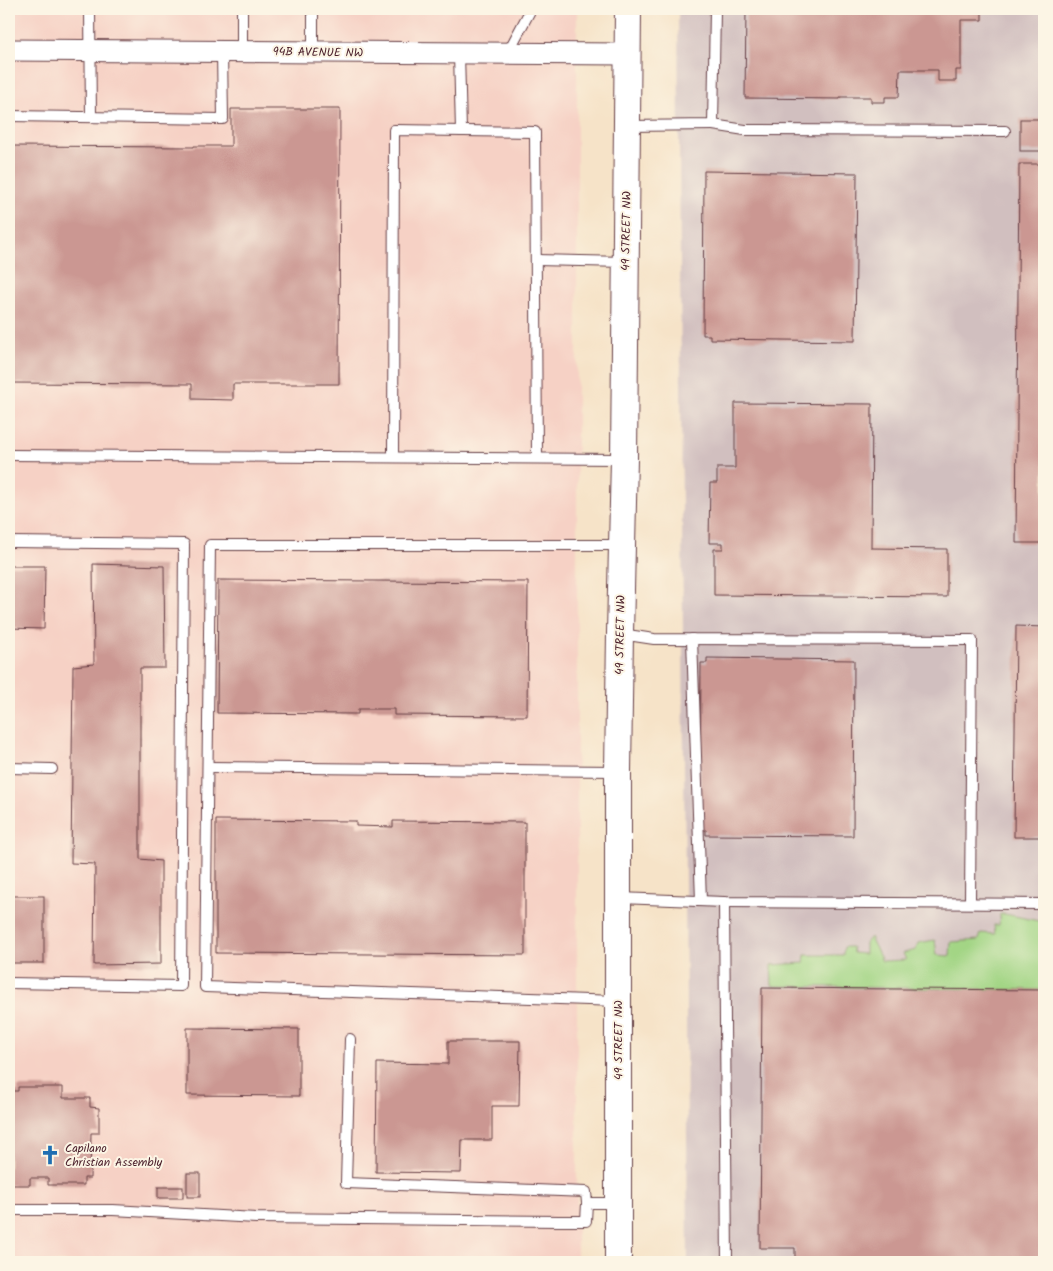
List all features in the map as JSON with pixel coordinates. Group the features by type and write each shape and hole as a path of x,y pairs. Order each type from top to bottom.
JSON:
{"street":[{"name":"49 STREET NW","path":"618,1262 618,770 624,459 628,9"},
{"name":"94B AVENUE NW","path":"9,50 628,54"}],"lane":[{"path":"90,9 91,117"},
{"path":"9,116 223,119 232,51 242,9"},
{"path":"314,9 314,52"},
{"path":"506,54 531,9"},
{"path":"713,125 715,9"},
{"path":"459,53 461,131"},
{"path":"628,126 713,125 745,130 1005,131"},
{"path":"393,457 394,130 535,132 537,458"},
{"path":"536,260 626,262"},
{"path":"9,455 624,459"},
{"path":"9,542 184,544 181,986 9,983"},
{"path":"618,1001 205,988 210,545 622,545"},
{"path":"620,633 654,639 972,640 970,904"},
{"path":"692,639 701,900"},
{"path":"208,767 618,770"},
{"path":"9,768 52,769"},
{"path":"618,898 724,902 1044,904"},
{"path":"724,902 728,1262"},
{"path":"9,1210 113,1210 256,1218 586,1221 586,1192 346,1183 350,1038"},
{"path":"587,1203 617,1204"}],"shaded area":[{"path":"9,9 577,9 577,1262 9,1262"},
{"path":"678,9 1044,9 1044,1262 688,1262"}],"green space":[{"path":"1000,914 1044,922 1044,990 772,986 771,965 804,963 805,955 843,955 844,947 852,947 853,953 865,954 865,943 870,937 882,961 906,960 903,953 916,950 918,943 935,940 937,955 950,956 951,942 979,940 981,933 995,934 994,925 999,925"}],"building":[{"path":"746,9 982,9 982,20 961,20 961,70 956,70 956,81 938,81 938,70 900,70 899,97 885,97 885,102 871,102 871,97 840,97 840,99 745,98"},
{"path":"231,109 340,109 339,384 233,384 233,400 192,399 192,384 9,383 9,146 231,146"},
{"path":"1020,119 1044,119 1044,151 1020,151"},
{"path":"1019,164 1044,164 1044,543 1016,543"},
{"path":"704,171 857,173 855,341 710,339 710,335 703,335"},
{"path":"735,403 872,404 871,548 947,549 947,597 714,595 714,549 723,549 723,543 709,543 710,483 717,483 717,468 735,468"},
{"path":"93,564 164,566 165,668 140,668 140,859 161,861 161,964 94,965 95,864 71,863 73,666 94,664"},
{"path":"9,566 45,566 44,629 9,628"},
{"path":"218,580 528,582 527,716 394,715 394,709 358,709 358,714 217,713"},
{"path":"1016,626 1044,627 1044,837 1014,837"},
{"path":"707,658 854,660 853,836 706,835 706,830 700,830 701,663 707,663"},
{"path":"216,820 356,821 356,826 393,827 393,821 525,822 525,955 216,953"},
{"path":"9,896 44,896 44,963 9,963"},
{"path":"762,988 1044,990 1044,1262 795,1262 795,1248 760,1248"},
{"path":"187,1028 299,1029 299,1096 187,1095"},
{"path":"448,1041 520,1041 519,1106 492,1106 492,1140 462,1140 461,1173 376,1172 377,1063 448,1064"},
{"name":"Capilano Christian Assembly","path":"18,1087 63,1087 63,1098 90,1098 90,1107 99,1108 99,1133 91,1133 90,1178 84,1178 84,1185 48,1185 48,1178 30,1178 30,1185 9,1185 9,1091 18,1091"},
{"path":"187,1173 200,1173 200,1197 187,1197"},
{"path":"158,1187 183,1187 183,1198 158,1198"}],"place":[{"name":"Capilano Christian Assembly","path":"50,1155"}]}
